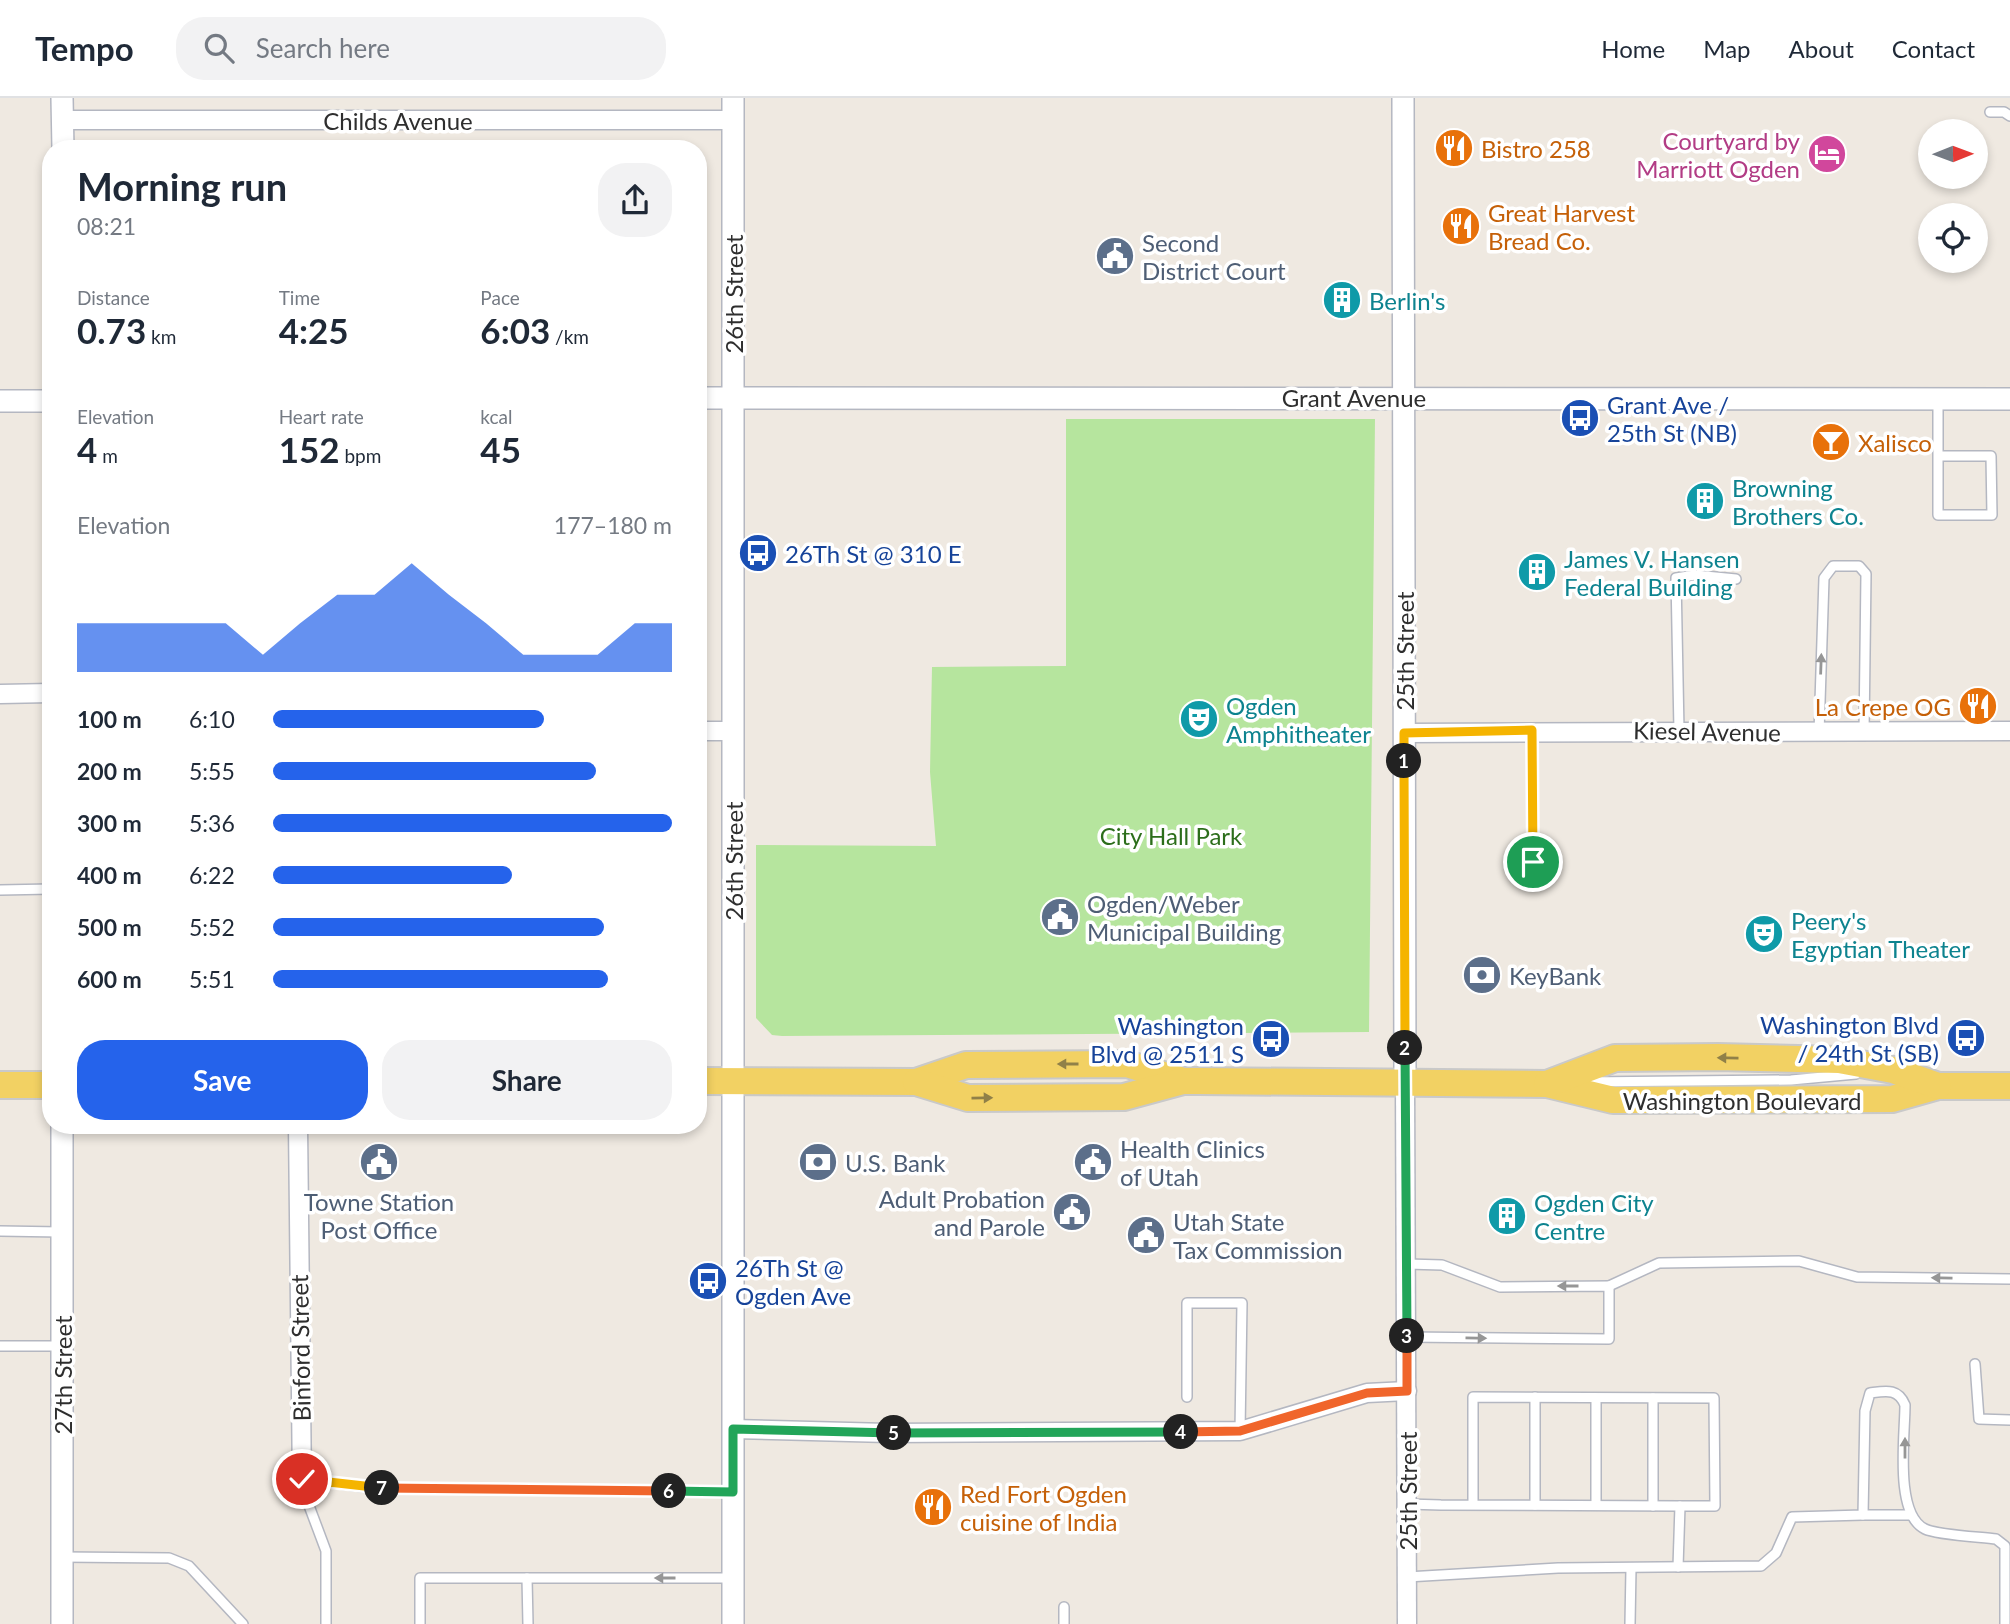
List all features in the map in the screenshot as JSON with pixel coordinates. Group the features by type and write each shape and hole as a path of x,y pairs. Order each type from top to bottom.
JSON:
{"main road":[{"name":"Washington Boulevard","path":"1547,1084 1615,1058 1839,1060 1893,1070 1938,1086"},
{"name":"Washington Boulevard","path":"707,1081 916,1082 968,1098 1124,1097 1183,1081 1405,1080 1547,1084 1613,1100 1892,1099 1938,1086 2010,1086"},
{"path":"0,1085 42,1085"}],"street":[{"name":"26th Street","path":"733,98 733,1624"},
{"name":"25th Street","path":"1403,98 1407,1624"},
{"name":"Childs Avenue","path":"62,109 733,120"},
{"path":"62,109 62,140"},
{"name":"Grant Avenue","path":"707,398 1404,396 2010,399"},
{"path":"0,401 42,401"},
{"path":"0,694 42,693"},
{"name":"Kiesel Avenue","path":"1404,733 1532,730 1819,733 2010,731"},
{"path":"707,731 733,731"},
{"name":"27th Street","path":"62,1134 62,1624"},
{"name":"Binford Street","path":"298,1134 302,1483"},
{"path":"733,1429 888,1433 1240,1431 1367,1393 1407,1391"}],"lane":[{"path":"1990,112 2004,112 2010,116"},
{"path":"1938,399 1938,456 1938,515 1992,515 1992,457 1938,456"},
{"path":"1819,733 1824,578 1833,566 1859,566 1866,574 1864,732"},
{"path":"1679,731 1676,579 1695,575 1735,579"},
{"path":"1532,730 1533,862"},
{"path":"0,890 42,889"},
{"path":"0,1231 62,1232"},
{"path":"1407,1264 1441,1265 1500,1287 1609,1286 1659,1263 1800,1261 1857,1277 2010,1279"},
{"path":"1407,1337 1609,1339 1609,1286"},
{"path":"1187,1397 1187,1303 1242,1303 1240,1431"},
{"path":"0,1346 62,1346"},
{"path":"1975,1364 1979,1419 2010,1420"},
{"path":"1863,1514 1865,1411 1870,1393 1891,1390 1902,1396 1905,1405 1905,1499 1910,1515 1925,1530 1996,1539 2005,1546 2005,1624"},
{"path":"1407,1504 1474,1505 1535,1505 1595,1506 1715,1506 1714,1398 1473,1397 1474,1505"},
{"path":"1535,1398 1535,1505"},
{"path":"1595,1398 1595,1506"},
{"path":"1653,1398 1653,1506"},
{"path":"326,1624 326,1550 302,1483 372,1488 733,1492"},
{"path":"1678,1567 1679,1506"},
{"path":"1407,1577 1558,1568 1761,1566 1776,1553 1792,1517 1910,1515"},
{"path":"62,1557 169,1558 179,1561 189,1566 243,1624"},
{"path":"1630,1624 1631,1567"},
{"path":"420,1624 421,1578 733,1578"},
{"path":"527,1578 528,1624"},
{"path":"1064,1607 1064,1624"}],"green space":[{"name":"City Hall Park","path":"1066,419 1375,419 1369,1032 782,1036 772,1035 756,1018 756,845 936,846 930,772 932,667 1066,666"}],"place":[{"name":"Bistro 258","path":"1454,148"},
{"name":"Courtyard by Marriott Ogden","path":"1827,154"},
{"name":"Great Harvest Bread Co.","path":"1461,226"},
{"name":"Second District Court","path":"1115,256"},
{"name":"Berlin's","path":"1342,300"},
{"name":"Grant Ave / 25th St (NB)","path":"1580,418"},
{"name":"Xalisco","path":"1831,442"},
{"name":"Browning Brothers Co.","path":"1705,501"},
{"name":"26Th St @ 310 E","path":"758,553"},
{"name":"James V. Hansen Federal Building","path":"1537,572"},
{"name":"La Crepe OG","path":"1978,706"},
{"name":"Ogden Amphitheater","path":"1199,719"},
{"name":"Ogden/Weber Municipal Building","path":"1060,917"},
{"name":"Peery's Egyptian Theater","path":"1764,934"},
{"name":"KeyBank","path":"1482,975"},
{"name":"Washington Blvd / 24th St (SB)","path":"1966,1038"},
{"name":"Washington Blvd @ 2511 S","path":"1271,1039"},
{"name":"Towne Station Post Office","path":"379,1162"},
{"name":"U.S. Bank","path":"818,1162"},
{"name":"Health Clinics of Utah","path":"1093,1162"},
{"name":"Adult Probation and Parole","path":"1072,1212"},
{"name":"Ogden City Centre","path":"1507,1216"},
{"name":"Utah State Tax Commission","path":"1146,1235"},
{"name":"26Th St @ Ogden Ave","path":"708,1281"},
{"name":"Red Fort Ogden cuisine of India","path":"933,1507"}],"route":[{"path":"302,1479 372,1488 733,1492 733,1429 888,1433 1240,1431 1367,1393 1407,1391 1404,733 1532,730 1533,862"}]}
